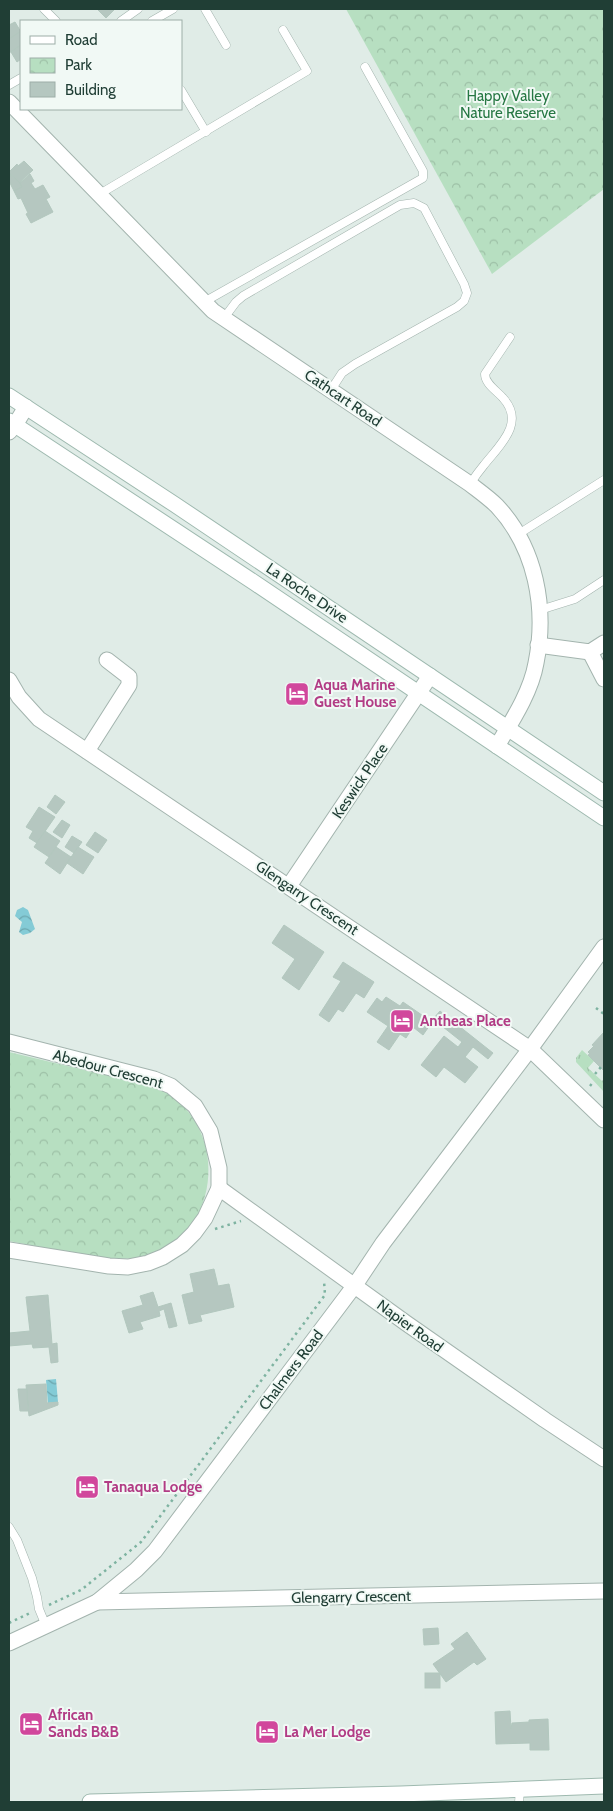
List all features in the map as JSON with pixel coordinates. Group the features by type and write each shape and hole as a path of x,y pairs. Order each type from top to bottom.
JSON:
{"street":[{"name":"Cathcart Road","path":"12,102 98,194 204,302 224,318 470,484 496,505 512,524 527,554 536,581 540,610 538,646 536,664 529,687 497,746"},
{"name":"La Roche Drive","path":"9,396 174,504 604,793"},
{"path":"11,426 26,407"},
{"name":"La Roche Drive","path":"11,426 419,693 604,818"},
{"path":"538,646 590,652 604,644"},
{"path":"590,652 604,679"},
{"path":"87,751 130,686 129,676 107,660"},
{"name":"Keswick Place","path":"289,886 430,676"},
{"name":"Glengarry Crescent","path":"9,680 19,697 39,719 530,1048 604,1120"},
{"name":"Chalmers Road","path":"9,1643 98,1602 154,1552 603,950"},
{"name":"Abedour Crescent","path":"9,1042 154,1079 171,1086 194,1106 210,1130 219,1168 219,1188 205,1218 182,1245 164,1258 128,1267 109,1266 9,1250"},
{"name":"Napier Road","path":"219,1188 422,1335 604,1459"},
{"name":"Glengarry Crescent","path":"98,1602 604,1591"},
{"path":"90,1802 520,1796 604,1786"}],"lane":[{"path":"44,9 55,20"},
{"path":"122,20 138,9"},
{"path":"154,20 174,9"},
{"path":"205,9 226,46"},
{"path":"98,194 307,71 283,30"},
{"path":"204,302 423,178 423,171 365,67"},
{"path":"9,85 20,79"},
{"path":"182,92 206,132"},
{"path":"224,318 243,296 400,205 414,203 424,208 464,284 467,293 464,301 457,307 355,364 342,373 331,390"},
{"path":"470,484 506,438 511,427 512,414 506,401 488,383 485,374 510,337"},
{"path":"517,535 604,480"},
{"path":"540,610 575,599 604,580"},
{"path":"9,1527 17,1540 32,1578 39,1609 46,1626"}],"path":[{"path":"596,1008 604,1014"},
{"path":"595,1074 601,1068"},
{"path":"210,1234 218,1227 242,1220"},
{"path":"9,1623 81,1590 141,1542 324,1295 324,1280"}],"green space":[{"name":"Happy Valley Nature Reserve","path":"346,9 604,9 604,189 492,274"},
{"path":"582,1050 594,1061 588,1068 602,1081 604,1079 604,1092 576,1062 576,1058"},
{"path":"9,1052 155,1087 179,1102 196,1124 206,1149 208,1176 203,1202 191,1226 171,1244 135,1258 100,1257 9,1241"}],"water":[{"path":"23,907 28,910 35,929 23,935 19,932 22,922 15,916 17,910"},
{"path":"56,1379 58,1402 48,1403 46,1380"}],"building":[{"path":"97,9 115,9 106,18"},
{"path":"15,22 20,33 9,39 9,25"},
{"path":"20,32 20,46 9,53 9,39"},
{"path":"20,46 20,60 17,62 11,52"},
{"path":"24,161 33,170 19,183 9,172 17,164 18,166"},
{"path":"10,174 22,187 14,191 9,181"},
{"path":"30,174 34,181 31,183 35,189 43,185 50,197 46,199 53,212 31,223 21,198 18,199 14,191 22,187 20,183"},
{"path":"55,795 65,802 56,814 47,807"},
{"path":"39,807 55,817 37,843 29,838 33,831 26,827"},
{"path":"62,820 70,825 62,838 53,832"},
{"path":"45,831 60,841 49,857 34,847"},
{"path":"95,832 107,840 98,853 86,845"},
{"path":"72,836 82,842 74,853 65,847"},
{"path":"56,847 71,857 60,874 45,863"},
{"path":"78,847 94,857 83,874 67,863"},
{"path":"284,925 324,952 299,990 282,978 295,959 272,943"},
{"path":"343,962 374,982 364,998 356,993 343,1012 338,1009 329,1022 319,1015 341,981 333,977"},
{"path":"386,997 400,1006 403,1002 432,1022 423,1035 413,1027 406,1038 400,1034 389,1050 377,1042 388,1026 367,1012 377,998 382,1002"},
{"path":"440,1011 493,1053 488,1059 473,1047 465,1057 478,1067 465,1083 444,1067 436,1077 421,1065 444,1036 458,1047 462,1042 433,1019"},
{"path":"604,1032 604,1071 588,1055 590,1054 588,1052"},
{"path":"214,1269 218,1286 229,1284 234,1307 200,1315 202,1321 189,1324 182,1295 194,1292 190,1274"},
{"path":"153,1292 158,1307 171,1303 177,1326 169,1328 164,1309 159,1311 160,1316 140,1322 143,1329 129,1333 122,1311 143,1305 140,1296"},
{"path":"48,1295 52,1344 57,1343 58,1362 51,1363 49,1347 33,1348 32,1344 9,1346 9,1333 30,1331 26,1297"},
{"path":"46,1384 47,1403 58,1402 58,1405 29,1416 26,1385"},
{"path":"18,1389 27,1389 28,1411 20,1411"},
{"path":"438,1628 439,1644 424,1645 423,1629"},
{"path":"467,1632 486,1659 477,1665 474,1662 446,1682 433,1664 455,1649 451,1644"},
{"path":"425,1673 440,1673 440,1688 425,1688"},
{"path":"510,1711 511,1729 512,1723 548,1719 549,1750 530,1750 530,1743 496,1744 495,1712"}],"place":[{"name":"Aqua Marine Guest House","path":"297,694"},
{"name":"Antheas Place","path":"402,1021"},
{"name":"Tanaqua Lodge","path":"87,1487"},
{"name":"African Sands B&B","path":"31,1724"},
{"name":"La Mer Lodge","path":"267,1732"}]}
